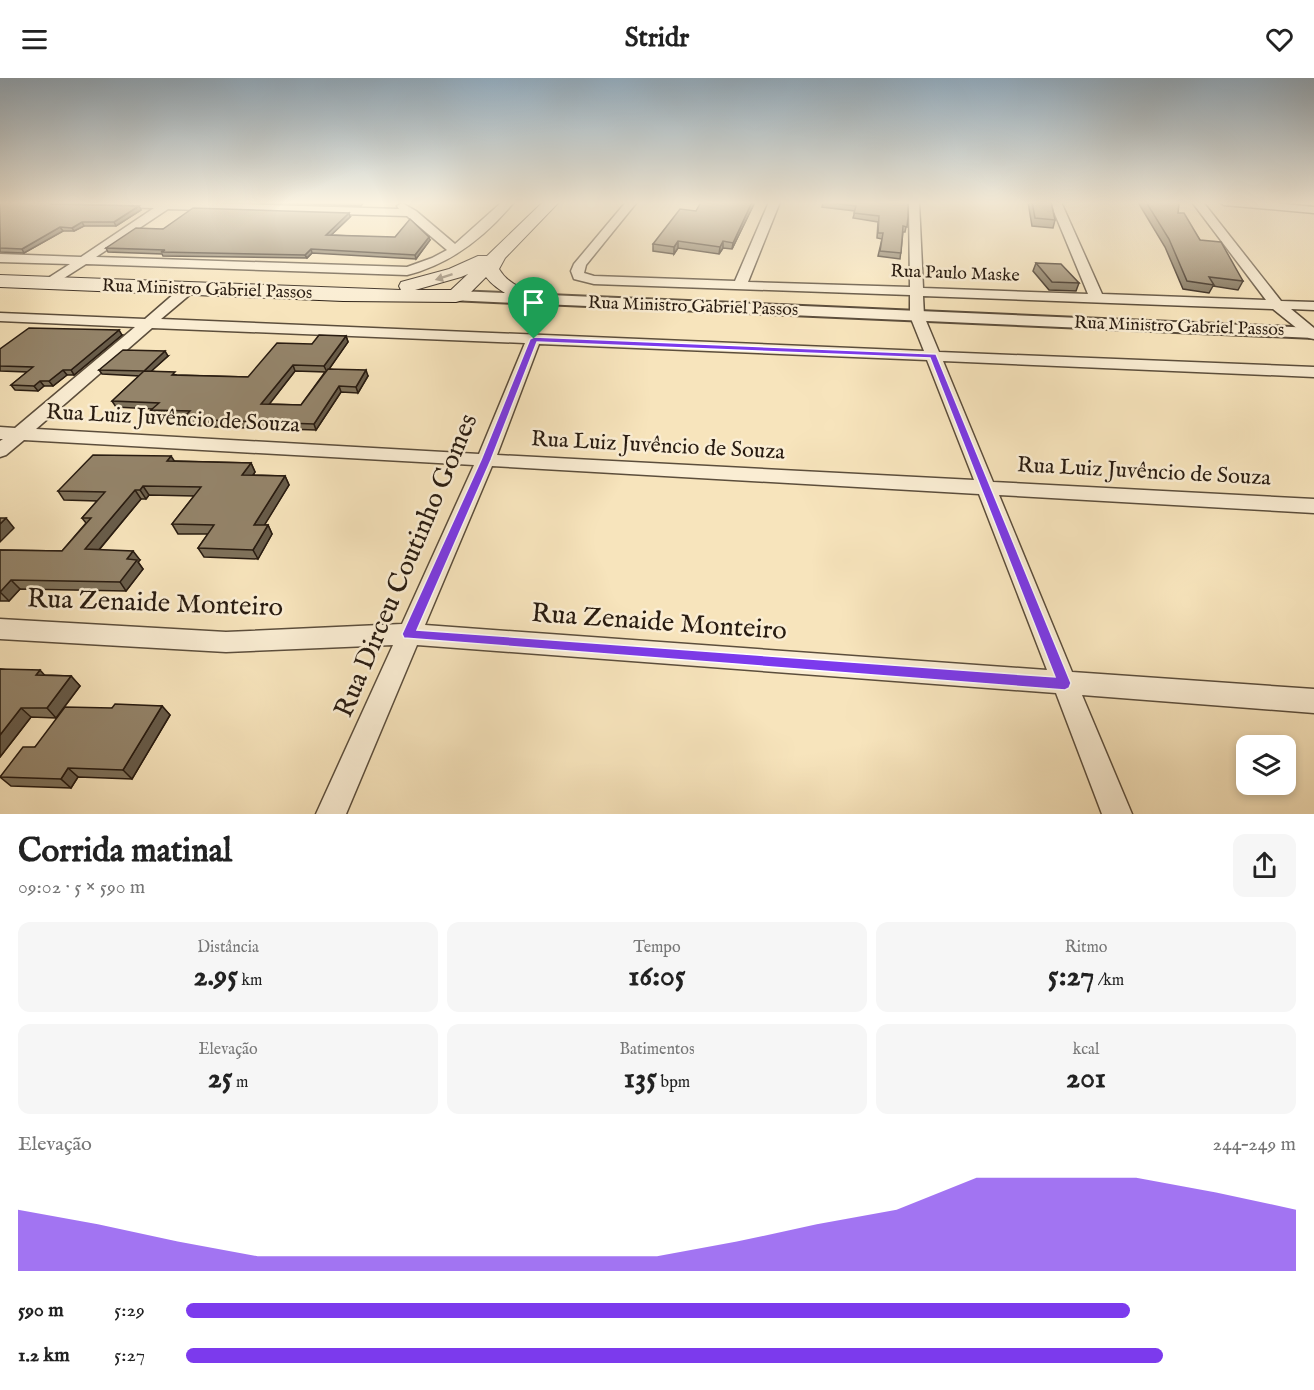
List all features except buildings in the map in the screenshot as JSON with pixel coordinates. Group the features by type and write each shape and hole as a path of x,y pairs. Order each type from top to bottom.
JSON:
{"main road":[{"path":"456,296 516,236"},
{"path":"343,295 421,284 456,273 498,254"},
{"path":"498,254 490,269 495,281 514,291 546,301"},
{"name":"Rua Ministro Gabriel Passos","path":"0,281 343,295 456,296"}],"street":[{"path":"50,283 119,236"},
{"path":"439,236 456,251"},
{"path":"0,258 407,271 426,268 456,251 472,236"},
{"name":"Rua Paulo Maske","path":"603,236 580,264 577,271 579,276 594,279 1314,306"},
{"path":"740,284 760,236"},
{"path":"915,236 917,316 1117,814"},
{"path":"1069,236 1096,297"},
{"path":"1224,236 1277,305 1313,334"},
{"path":"0,451 188,289"},
{"name":"Rua Ministro Gabriel Passos","path":"456,296 1313,334"},
{"path":"0,317 1314,372"},
{"name":"Rua Dirceu Coutinho Gomes","path":"331,814 486,460 534,339"},
{"name":"Rua Luiz Juvêncio de Souza","path":"0,433 1314,506"},
{"name":"Rua Zenaide Monteiro","path":"0,629 226,642 409,634 1314,701"}],"route":[{"path":"534,339 933,356 1065,683 409,634 486,460 534,339"}]}
